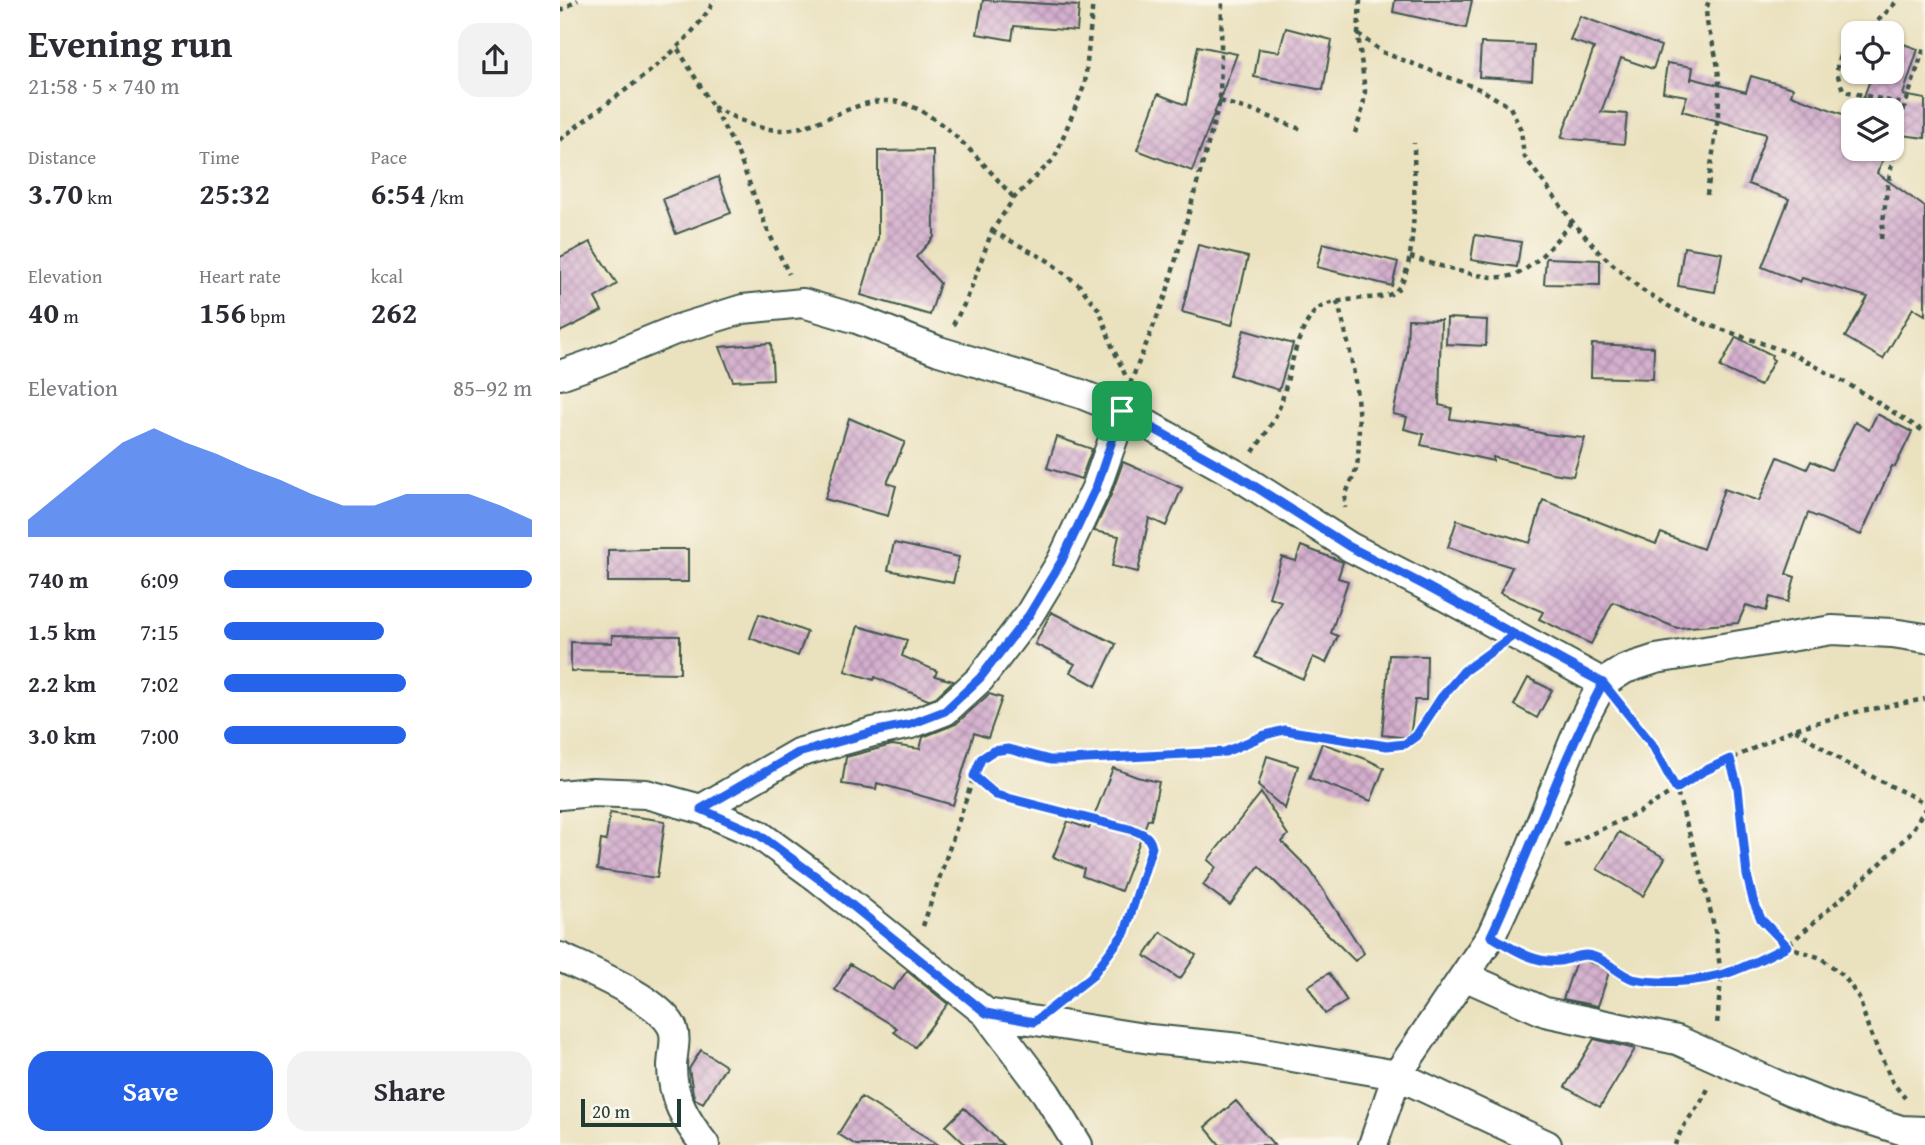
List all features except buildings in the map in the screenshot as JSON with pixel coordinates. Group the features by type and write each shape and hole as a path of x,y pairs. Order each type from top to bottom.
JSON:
{"street":[{"path":"560,375 675,330 743,309 803,303 857,319 939,351 1081,394 1122,411 1237,475 1350,547 1603,683"},
{"path":"701,809 798,753 911,724 945,711 980,678 1029,615 1061,562 1096,488 1122,411"},
{"path":"1373,1145 1397,1074 1491,936 1525,862 1580,726 1603,683 1625,668 1657,659 1832,630 1892,633 1925,638"},
{"path":"560,795 592,792 646,794 701,809 758,834 914,953 986,1013 1046,1093 1078,1145"},
{"path":"560,957 639,996 661,1013 673,1029 674,1091 684,1116 705,1145"},
{"path":"1464,976 1545,1012 1677,1040 1845,1112 1901,1130 1925,1131"},
{"path":"986,1013 1150,1039 1240,1048 1397,1074 1547,1145"}],"path":[{"path":"560,10 578,0"},
{"path":"560,140 622,95 678,49 696,29 715,0"},
{"path":"939,351 967,299 992,230 1014,198 1054,159 1085,84 1093,0"},
{"path":"992,230 1047,260 1079,285 1100,311 1130,385 1167,295 1220,101 1222,0"},
{"path":"1355,133 1365,91 1358,34 1360,0"},
{"path":"1707,195 1720,80 1715,52 1707,30 1705,12 1709,0"},
{"path":"1877,21 1898,0"},
{"path":"1358,34 1382,52 1482,89 1510,107 1521,130 1524,156 1572,221 1621,273 1642,290 1706,324 1793,354 1848,384 1925,432"},
{"path":"1904,104 1925,45"},
{"path":"678,49 737,151 766,229 803,303"},
{"path":"1841,57 1836,64 1837,78 1844,91 1876,98"},
{"path":"713,107 753,127 782,130 812,126 876,100 906,104 946,127 1014,198"},
{"path":"1220,101 1300,129"},
{"path":"1237,475 1264,437 1279,409 1297,348 1314,312 1337,301 1377,298 1393,293 1401,286 1410,257 1414,143"},
{"path":"1881,239 1892,161"},
{"path":"1410,257 1474,273 1498,276 1517,274 1552,246 1572,221"},
{"path":"1337,301 1353,362 1359,441 1357,472 1344,495 1350,547"},
{"path":"914,953 974,776 981,759 993,751 1008,749 1050,760 1178,756 1225,752 1284,730 1387,746 1405,744 1416,736 1441,698 1464,671 1514,635"},
{"path":"1603,683 1652,744 1676,789 1704,883 1716,935 1721,977 1712,1077 1706,1093 1679,1131 1675,1145"},
{"path":"1525,862 1603,831 1641,811 1702,772 1794,729 1851,713 1925,699"},
{"path":"1794,729 1845,763 1925,803"},
{"path":"1730,759 1738,788 1747,875 1761,919 1787,946 1821,958 1844,975 1859,998 1869,1030 1893,1083 1914,1105"},
{"path":"974,776 996,795 1107,822 1144,834 1150,839 1152,847 1125,932 1091,977 1034,1022"},
{"path":"1491,936 1520,953 1543,961 1561,961 1586,955 1597,958 1634,979 1656,982 1721,977 1787,946 1879,865 1911,832 1925,809"}],"route":[{"path":"1122,411 1096,488 1061,562 1029,615 980,678 945,711 911,724 832,742 798,753 701,809 758,834 914,953 986,1013 1034,1022 1091,977 1125,932 1152,847 1150,839 1133,830 996,795 974,776 981,759 993,751 1008,749 1050,760 1151,758 1225,752 1284,730 1387,746 1405,744 1416,736 1441,698 1464,671 1514,635 1603,683 1652,744 1676,789 1702,772 1730,759 1738,788 1747,875 1753,900 1761,919 1787,946 1721,977 1656,982 1621,974 1597,958 1586,955 1561,961 1543,961 1520,953 1491,936 1525,862 1560,771 1603,683 1424,585 1350,547 1237,475 1122,411"}]}
